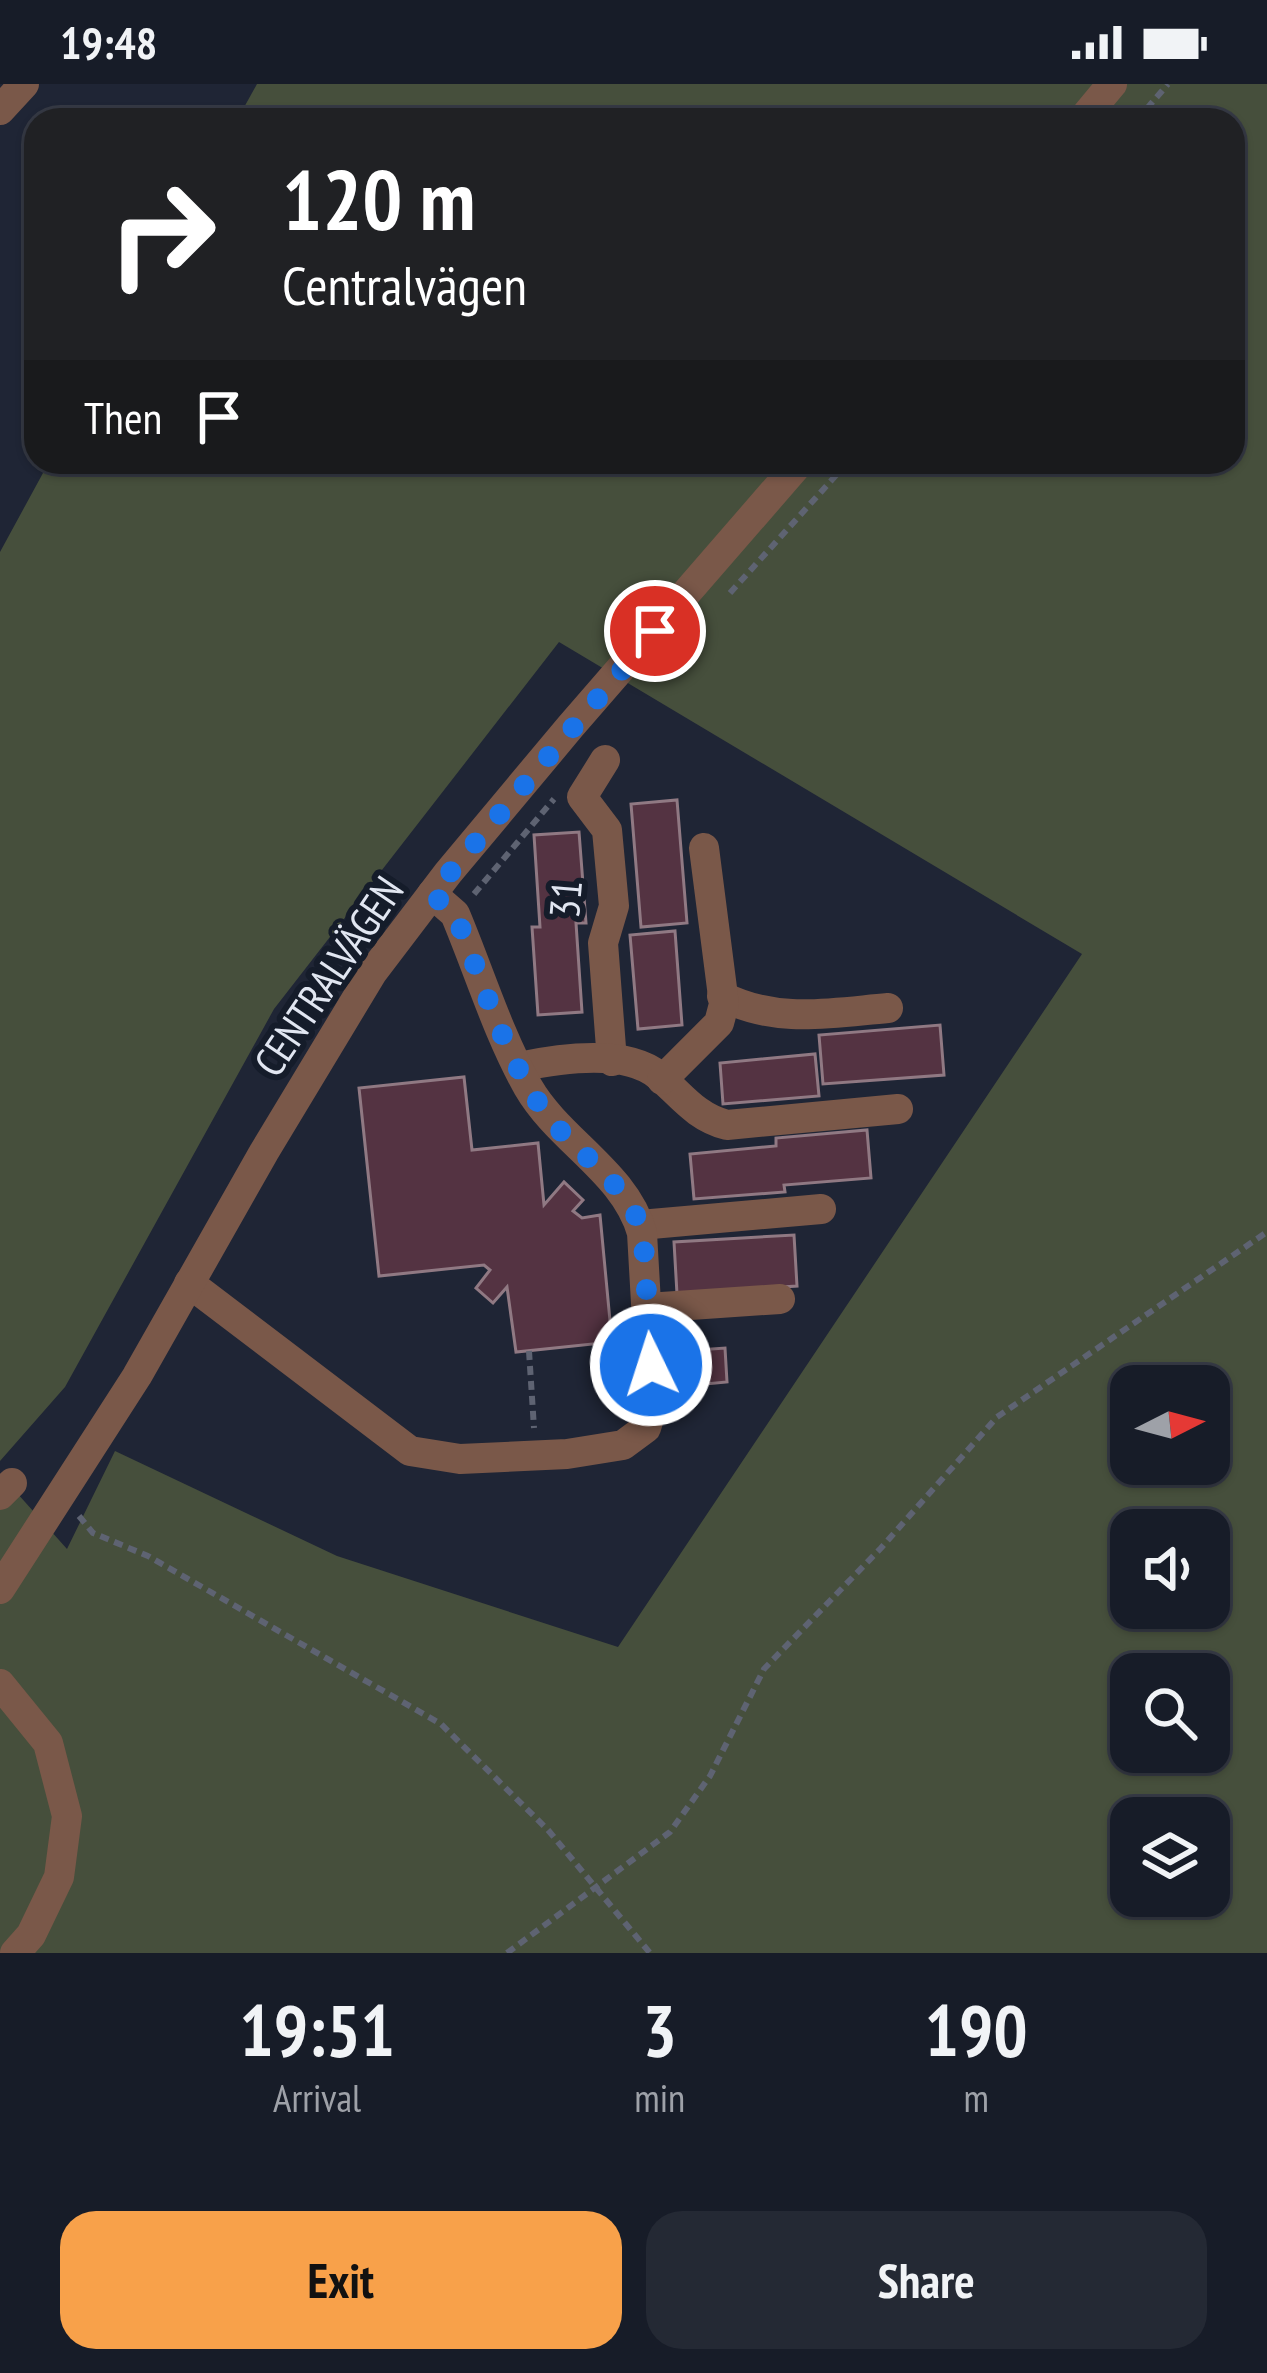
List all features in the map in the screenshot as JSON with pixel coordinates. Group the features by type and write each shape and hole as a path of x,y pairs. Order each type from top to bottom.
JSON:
{"street":[{"path":"0,110 24,84"},
{"path":"1092,108 1112,84"},
{"name":"CENTRALVÄGEN","path":"0,1589 137,1376 372,973 444,904 570,727 790,474"},
{"name":"31","path":"604,760 582,797 607,830 614,906 603,944 612,1061"},
{"path":"662,1080 719,1023 722,996 704,848"},
{"path":"189,1283 410,1450 460,1459 536,1456 623,1445 646,1428 652,1408 640,1225 619,1188 547,1115 519,1067 444,904"},
{"path":"722,996 748,1010 775,1015 888,1008"},
{"path":"519,1067 562,1058 612,1061 654,1072 705,1119 727,1125 898,1108"},
{"path":"640,1225 821,1209"},
{"path":"647,1308 780,1299"},
{"path":"0,1684 48,1744 67,1816 59,1876 32,1935 15,1953"}],"path":[{"path":"1147,108 1168,84"},
{"path":"722,603 837,474"},
{"path":"444,904 559,794"},
{"path":"507,1953 670,1832 710,1776 764,1669 881,1548 997,1417 1267,1232"},
{"path":"530,1351 536,1456"},
{"path":"62,1494 93,1533 148,1556 441,1724 548,1831 650,1953"}],"green space":[{"path":"257,84 1267,84 1267,1953 0,1953 0,1474 67,1549 115,1451 337,1556 618,1647 1082,954 559,642 274,1009 65,1387 0,1461 0,552 42,474 1245,474 1245,108 244,108"}],"building":[{"path":"677,800 687,923 641,927 631,804"},
{"path":"579,832 586,923 576,923 582,1012 538,1015 532,927 540,927 534,835"},
{"path":"675,931 682,1025 638,1029 630,935"},
{"path":"940,1025 944,1075 823,1084 819,1035"},
{"path":"815,1054 819,1096 723,1104 720,1063"},
{"path":"464,1077 472,1150 538,1143 544,1205 564,1182 583,1200 573,1211 582,1218 600,1215 612,1342 516,1352 507,1287 493,1303 476,1288 490,1270 484,1265 379,1276 359,1088"},
{"path":"867,1130 871,1178 784,1185 785,1192 694,1199 690,1154 776,1146 776,1138"},
{"path":"794,1235 797,1286 677,1294 674,1242"},
{"path":"725,1348 727,1382 673,1387 670,1352"}],"route":[{"path":"651,1365 643,1233 637,1214 619,1188 547,1115 527,1086 455,914 432,894 655,631"}]}
